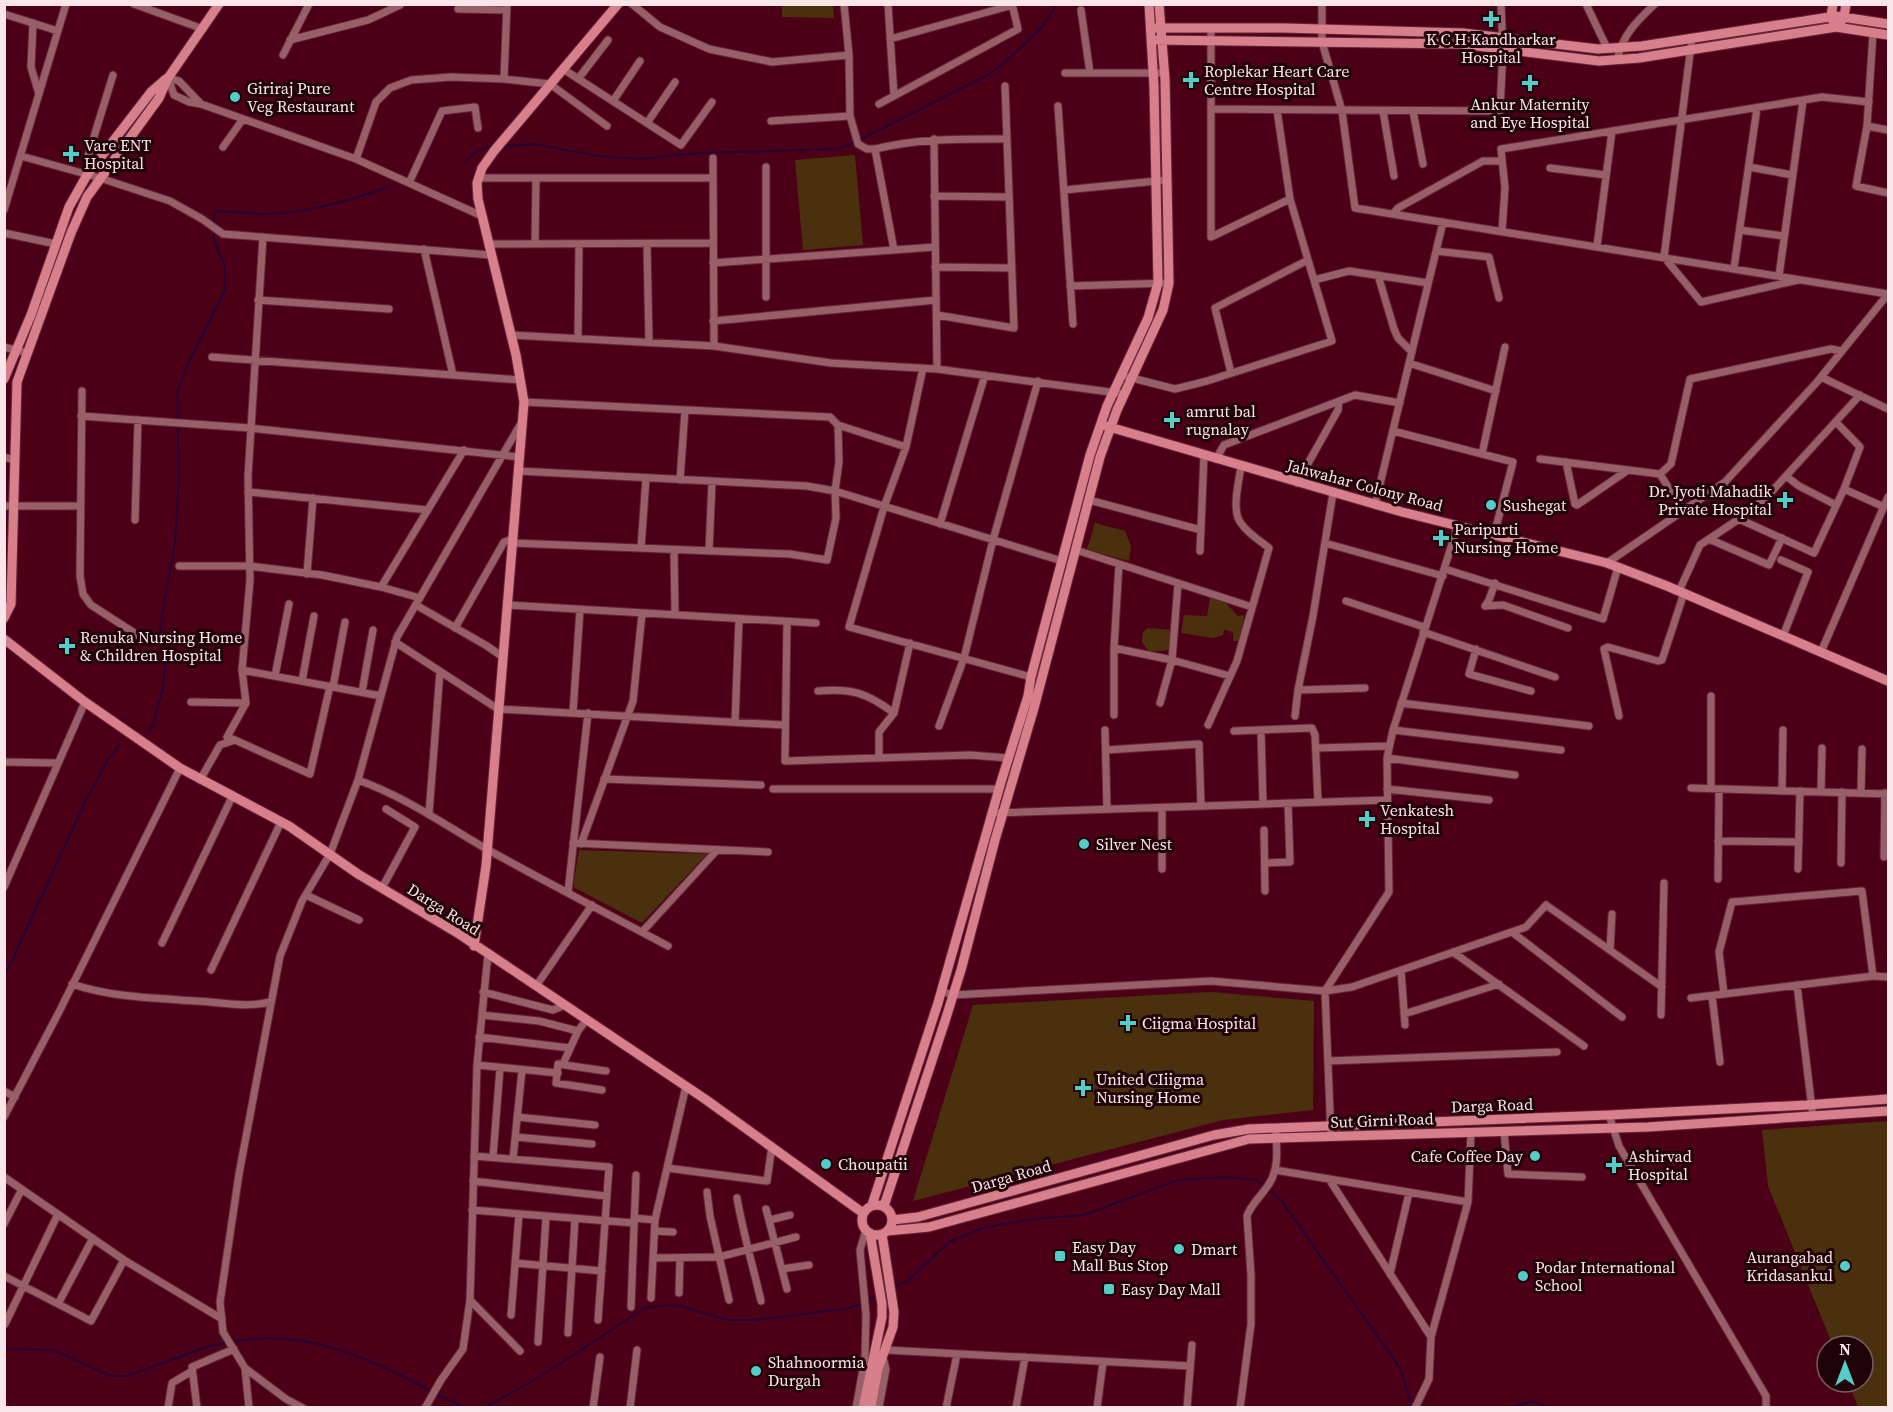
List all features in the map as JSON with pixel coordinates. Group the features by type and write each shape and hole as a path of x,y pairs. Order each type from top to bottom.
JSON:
{"street":[{"path":"4,210 66,4"},
{"path":"134,4 203,29"},
{"path":"4,618 11,604 9,459 17,382 71,233 87,197 159,98 168,78 219,4"},
{"path":"283,54 309,4"},
{"path":"290,40 368,20 399,4"},
{"path":"474,946 487,849 524,402 511,335 478,199 477,183 482,168 501,140 618,4"},
{"path":"632,4 660,27 709,49 772,62 849,55"},
{"path":"844,4 849,55 850,116 857,140 867,149 934,139 1007,139"},
{"path":"888,4 894,96"},
{"path":"863,1407 882,1317 882,1304 868,1232 862,1225 863,1213 872,1205 941,991 1028,696 1031,677 1090,455 1113,392 1148,318 1158,283 1149,4"},
{"path":"884,1206 953,995 1034,708 1100,457 1125,394 1163,310 1169,283 1165,73 1159,4"},
{"path":"1322,4 1322,42 1342,111 1355,208 1888,294 1821,377 1725,482 1607,563"},
{"path":"1210,109 1500,111 1503,49 1502,4"},
{"path":"1586,4 1607,48"},
{"path":"1617,60 1620,47 1630,28 1655,4"},
{"path":"1833,4 1831,16 1836,27"},
{"path":"1836,27 1844,17 1846,4"},
{"path":"879,104 1018,29 1012,5 890,39"},
{"path":"458,9 507,7 504,79"},
{"path":"1081,10 1090,73"},
{"path":"4,14 58,31"},
{"path":"1150,28 1463,33 1598,49 1692,38 1831,16 1888,24"},
{"path":"33,23 31,67 39,95"},
{"path":"1151,40 1461,44 1599,61 1836,27 1888,35"},
{"path":"1210,28 1210,237 1290,199"},
{"path":"1874,33 1867,126 1856,186 1888,193"},
{"path":"1692,38 1664,257 1701,302 1802,279"},
{"path":"578,79 608,40"},
{"path":"613,101 640,61"},
{"path":"563,69 681,145 712,102"},
{"path":"1065,73 1165,73"},
{"path":"96,164 88,156 113,75"},
{"path":"356,159 376,102 390,88 411,80 451,77 550,84 608,126"},
{"path":"168,78 179,81 201,104"},
{"path":"168,78 174,94 189,102 201,104 356,159 482,216"},
{"path":"4,379 31,315 69,207 87,175 151,92 168,78"},
{"path":"647,123 675,82"},
{"path":"937,315 1014,328 1005,86"},
{"path":"1502,231 1504,188 1501,149 1822,97 1869,102"},
{"path":"1779,276 1803,100"},
{"path":"1058,106 1073,324"},
{"path":"409,183 442,111 475,107 478,128"},
{"path":"1734,268 1757,108"},
{"path":"1121,375 1175,389 1332,340 1290,199 1277,110"},
{"path":"1383,111 1394,176"},
{"path":"1413,111 1423,164"},
{"path":"771,121 850,116"},
{"path":"223,147 243,119"},
{"path":"1867,126 1888,130"},
{"path":"1598,246 1612,130"},
{"path":"934,139 937,369"},
{"path":"876,149 894,250"},
{"path":"21,156 170,201 223,234 491,255"},
{"path":"713,158 714,346"},
{"path":"1393,214 1398,208 1483,161 1502,161"},
{"path":"766,167 766,297"},
{"path":"1749,167 1792,175"},
{"path":"1550,168 1606,175"},
{"path":"478,178 712,178"},
{"path":"535,244 536,178"},
{"path":"1064,190 1167,180"},
{"path":"934,196 1009,197"},
{"path":"1375,505 1443,222"},
{"path":"1740,230 1784,236"},
{"path":"4,233 56,244"},
{"path":"263,237 250,428 249,566 242,670 246,703 227,737 310,774 345,622"},
{"path":"489,244 713,243"},
{"path":"578,339 579,244"},
{"path":"647,244 649,342"},
{"path":"713,263 935,247"},
{"path":"424,249 453,375"},
{"path":"1436,251 1489,257 1499,298"},
{"path":"1231,373 1215,308 1308,260"},
{"path":"935,267 1012,268"},
{"path":"1314,280 1349,271 1428,283"},
{"path":"1378,275 1394,329 1398,338 1412,352"},
{"path":"1070,286 1169,283"},
{"path":"258,300 389,309"},
{"path":"713,321 936,300"},
{"path":"511,335 714,346 831,363 937,369 1125,394"},
{"path":"4,347 28,353"},
{"path":"1482,454 1505,348"},
{"path":"1540,459 1660,474 1671,464 1689,379 1831,349 1842,351"},
{"path":"212,357 520,380"},
{"path":"1409,363 1496,390"},
{"path":"923,368 906,447 884,507 849,627 1031,677"},
{"path":"940,524 985,375"},
{"path":"1821,377 1888,409"},
{"path":"939,726 964,658 993,540 1038,381"},
{"path":"82,391 80,576 83,594 91,605 147,640"},
{"path":"1216,459 1224,445 1355,395 1400,403"},
{"path":"1619,716 1604,649 1608,647 1658,662 1662,660 1682,592 1700,545 1764,500 1860,395"},
{"path":"1297,483 1338,410 1339,401"},
{"path":"524,402 830,417 838,425 906,447"},
{"path":"680,480 685,410"},
{"path":"81,416 250,428 519,457"},
{"path":"135,520 138,420"},
{"path":"249,1407 245,1368 223,1332 220,1302 238,1174 280,956 306,895 330,854 358,780 395,642 522,422"},
{"path":"1739,519 1814,553 1844,489 1860,447 1836,422"},
{"name":"Jahwahar Colony Road","path":"1101,424 1375,505 1607,563 1682,592 1888,681"},
{"path":"455,628 504,542 790,554 827,560 836,518 838,425"},
{"path":"1393,431 1513,462 1494,535"},
{"path":"381,587 464,450"},
{"path":"1200,551 1204,455"},
{"path":"1566,462 1577,506 1628,470"},
{"path":"1208,725 1237,660 1269,548 1246,529 1239,519 1237,505 1241,466"},
{"path":"518,471 807,486 835,491 1062,561"},
{"path":"1660,474 1683,512"},
{"path":"1786,476 1799,486 1836,505"},
{"path":"641,548 646,478"},
{"path":"709,551 712,482"},
{"path":"1844,489 1884,507"},
{"path":"248,492 428,510"},
{"path":"1295,716 1333,493"},
{"path":"1821,652 1888,497"},
{"path":"307,574 313,498"},
{"path":"1089,500 1201,530"},
{"path":"9,506 80,506"},
{"path":"1331,1137 1325,991 1389,892 1387,758 1389,746 1458,525"},
{"path":"1709,539 1769,565 1782,538"},
{"path":"1325,543 1444,573 1495,583 1604,619 1618,567"},
{"path":"674,550 675,614"},
{"path":"1076,550 1252,607"},
{"path":"1781,560 1808,572 1783,636"},
{"path":"1114,715 1114,648 1119,564"},
{"path":"179,566 249,566 381,587 420,598"},
{"path":"1160,703 1172,660 1178,583"},
{"path":"1495,583 1485,606 1503,605 1568,628"},
{"path":"1346,601 1556,677"},
{"path":"274,676 289,604"},
{"path":"416,605 503,657"},
{"path":"507,605 816,623"},
{"path":"573,712 580,610"},
{"path":"577,844 633,701 642,614"},
{"path":"302,681 314,616"},
{"path":"735,722 739,619"},
{"path":"787,622 785,761 970,755 1008,758"},
{"path":"362,692 372,630"},
{"name":"Darga Road","path":"4,639 85,702 180,768 280,822 488,954 686,1086 863,1213"},
{"path":"395,642 498,709 784,725"},
{"path":"879,758 879,732 894,712 910,643"},
{"path":"1114,648 1172,660 1230,676"},
{"path":"1476,649 1469,674 1531,691"},
{"path":"242,670 381,696"},
{"path":"429,814 440,671"},
{"path":"1298,690 1365,688"},
{"path":"818,692 834,690 858,692 874,698 894,712"},
{"path":"1712,696 1718,879"},
{"path":"4,887 85,702"},
{"path":"191,702 246,703"},
{"path":"1401,703 1589,726"},
{"path":"568,892 577,844 588,713"},
{"path":"1234,731 1312,728 1315,735 1318,802"},
{"path":"1105,730 1107,809"},
{"path":"1262,730 1263,804"},
{"path":"1393,730 1561,750"},
{"path":"1782,790 1783,730"},
{"path":"200,780 220,745 235,740"},
{"path":"1106,750 1199,744 1201,806"},
{"path":"1316,748 1389,746"},
{"path":"1821,792 1822,748"},
{"path":"1861,793 1862,749"},
{"path":"1387,758 1515,775"},
{"path":"4,762 58,763"},
{"path":"4,1117 180,768"},
{"path":"604,779 761,785"},
{"path":"358,780 378,787 429,814 487,849 668,946"},
{"path":"1691,788 1887,793 1884,857"},
{"path":"773,789 999,789"},
{"path":"1387,789 1489,800"},
{"path":"1798,869 1800,791"},
{"path":"1841,863 1842,792"},
{"path":"162,943 232,796"},
{"path":"992,813 1388,800"},
{"path":"1266,863 1290,862 1288,803"},
{"path":"1162,808 1162,869"},
{"path":"382,888 415,827 386,809"},
{"path":"211,970 280,822"},
{"path":"1264,830 1265,891"},
{"path":"1718,841 1799,842"},
{"path":"577,844 768,852"},
{"path":"642,932 717,850"},
{"path":"1661,1015 1664,883"},
{"path":"1724,994 1719,952 1732,902 1862,891 1873,976"},
{"path":"306,895 359,921"},
{"path":"536,986 592,905"},
{"path":"941,991 953,995 1211,981 1325,991 1352,987 1526,927 1546,905 1662,987"},
{"path":"1610,950 1612,914"},
{"path":"1512,932 1622,1017"},
{"path":"1453,952 1584,1046"},
{"path":"426,1405 464,1348 470,1300 477,1065 488,954"},
{"path":"1401,970 1405,1025"},
{"path":"1691,998 1873,976 1888,977"},
{"path":"72,984 88,990 234,1006 270,1002"},
{"path":"1404,1014 1499,984"},
{"path":"1797,985 1813,1117"},
{"path":"483,992 553,1010 565,1005"},
{"path":"1712,996 1720,1062"},
{"path":"482,1015 539,1021 578,1031"},
{"path":"563,1064 578,1031 587,1019"},
{"path":"479,1037 570,1048"},
{"path":"1328,1061 1557,1052"},
{"path":"602,1090 556,1083 558,1064 606,1071"},
{"path":"477,1065 558,1073"},
{"path":"493,1157 500,1068"},
{"path":"513,1159 522,1070"},
{"path":"651,1298 655,1220 686,1086"},
{"path":"4,1091 15,1097"},
{"name":"Darga Road","path":"892,1220 918,1217 1214,1135 1249,1129 1609,1115 1888,1099"},
{"name":"Sut Girni Road","path":"885,1232 928,1227 1250,1139 1613,1128 1888,1111"},
{"path":"1609,1115 1619,1146 1766,1396 1766,1407"},
{"path":"517,1116 595,1125"},
{"path":"1240,1407 1251,1324 1251,1275 1247,1216 1250,1207 1274,1174 1276,1128"},
{"path":"1504,1131 1508,1174 1582,1177"},
{"path":"1415,1407 1429,1379 1431,1337 1468,1202 1471,1132"},
{"path":"516,1137 592,1144"},
{"path":"667,1168 767,1181 772,1146"},
{"path":"474,1156 609,1167 598,1320"},
{"path":"1274,1174 1329,1179 1468,1202"},
{"path":"631,1307 636,1175"},
{"path":"4,1177 124,1260 222,1319"},
{"path":"1329,1179 1431,1337"},
{"path":"473,1181 606,1196"},
{"path":"4,1224 22,1189"},
{"path":"708,1192 710,1216 729,1300"},
{"path":"1390,1274 1409,1192"},
{"path":"737,1198 743,1234 749,1249 761,1301"},
{"path":"871,1407 878,1369 885,1353 894,1312 885,1232 892,1220 888,1209 884,1206 872,1205"},
{"path":"766,1209 787,1289"},
{"path":"472,1210 605,1221 655,1220"},
{"path":"5,1324 58,1214"},
{"path":"511,1315 519,1214"},
{"path":"770,1220 790,1215"},
{"path":"538,1342 546,1216"},
{"path":"568,1333 574,1219"},
{"path":"655,1231 673,1232"},
{"path":"868,1232 885,1232"},
{"path":"856,1407 865,1358 867,1315 860,1250 868,1232"},
{"path":"653,1258 719,1257 796,1237"},
{"path":"58,1304 93,1238"},
{"path":"680,1258 680,1293"},
{"path":"4,1276 91,1321 124,1260"},
{"path":"515,1263 602,1271"},
{"path":"782,1269 809,1265"},
{"path":"470,1300 520,1351"},
{"path":"1187,1407 1192,1345"},
{"path":"197,1407 192,1371 194,1365 234,1348"},
{"path":"630,1407 637,1350"},
{"path":"885,1353 957,1354 1190,1366"},
{"path":"879,1407 886,1369 885,1353"},
{"path":"946,1407 957,1354"},
{"path":"1016,1407 1025,1357"},
{"path":"593,1407 600,1358"},
{"path":"1097,1407 1103,1362"},
{"path":"245,1368 286,1399 303,1407"},
{"path":"168,1407 172,1383 192,1371"}],"shaded area":[{"path":"782,5 833,5 834,18 782,17"},
{"path":"855,155 863,245 803,250 795,160"},
{"path":"1095,523 1125,531 1131,546 1129,561 1092,551 1086,552"},
{"path":"1210,598 1222,599 1238,616 1244,615 1240,641 1233,641 1233,632 1224,630 1223,635 1213,638 1181,633 1184,615 1207,616"},
{"path":"1148,628 1171,630 1171,650 1149,652 1142,642 1143,632"},
{"path":"579,850 707,854 642,923 573,887"},
{"path":"1211,992 1314,1001 1313,1110 1223,1120 913,1201 973,1005"},
{"name":"Aurangabad Kridasankul","path":"1888,1121 1888,1407 1858,1407 1853,1394 1875,1394 1875,1334 1828,1334 1768,1186 1762,1130"}],"waterway":[{"path":"859,140 990,74 1041,28 1057,4"},
{"path":"503,146 534,144 598,156 639,159 699,153 838,149 854,142"},
{"path":"464,162 481,150 494,147"},
{"path":"214,225 214,216 217,211 259,214 292,212 341,202 388,187"},
{"path":"149,733 163,688 165,663 160,626 175,543 179,476 177,393 189,361 224,292 225,267 214,241 214,231"},
{"path":"4,973 9,967 85,802 107,761 119,745"},
{"path":"894,1287 908,1281 949,1242 982,1228 1034,1219 1084,1215 1178,1180 1225,1177 1256,1180 1264,1186"},
{"path":"1269,1190 1280,1199 1401,1370 1411,1405 1414,1408"},
{"path":"867,1300 878,1295"},
{"path":"479,1408 486,1407 541,1376 645,1308 673,1304 728,1320 755,1320 849,1308 862,1303"},
{"path":"232,1342 258,1338 284,1339 335,1348 384,1367 431,1391"},
{"path":"4,1349 54,1350 110,1376 127,1376 209,1346 226,1343"},
{"path":"436,1394 466,1408"},
{"path":"1510,1408 1532,1401 1551,1408"}],"place":[{"name":"K C H Kandharkar Hospital","path":"1491,19"},
{"name":"Roplekar Heart Care Centre Hospital","path":"1191,80"},
{"name":"Ankur Maternity and Eye Hospital","path":"1530,83"},
{"name":"Giriraj Pure Veg Restaurant","path":"235,97"},
{"name":"Vare ENT Hospital","path":"71,154"},
{"name":"amrut bal rugnalay","path":"1172,420"},
{"name":"Dr. Jyoti Mahadik Private Hospital","path":"1785,500"},
{"name":"Sushegat","path":"1491,505"},
{"name":"Paripurti Nursing Home","path":"1441,538"},
{"name":"Renuka Nursing Home & Children Hospital","path":"67,646"},
{"name":"Venkatesh Hospital","path":"1367,819"},
{"name":"Silver Nest","path":"1084,844"},
{"name":"Ciigma Hospital","path":"1128,1023"},
{"name":"United CIiigma Nursing Home","path":"1083,1088"},
{"name":"Cafe Coffee Day","path":"1535,1156"},
{"name":"Choupatii","path":"826,1164"},
{"name":"Ashirvad Hospital","path":"1614,1165"},
{"name":"Dmart","path":"1179,1249"},
{"name":"Easy Day Mall Bus Stop","path":"1060,1256"},
{"name":"Aurangabad Kridasankul","path":"1845,1266"},
{"name":"Podar International School","path":"1523,1276"},
{"name":"Easy Day Mall","path":"1109,1289"},
{"name":"Shahnoormia Durgah","path":"756,1371"}]}
